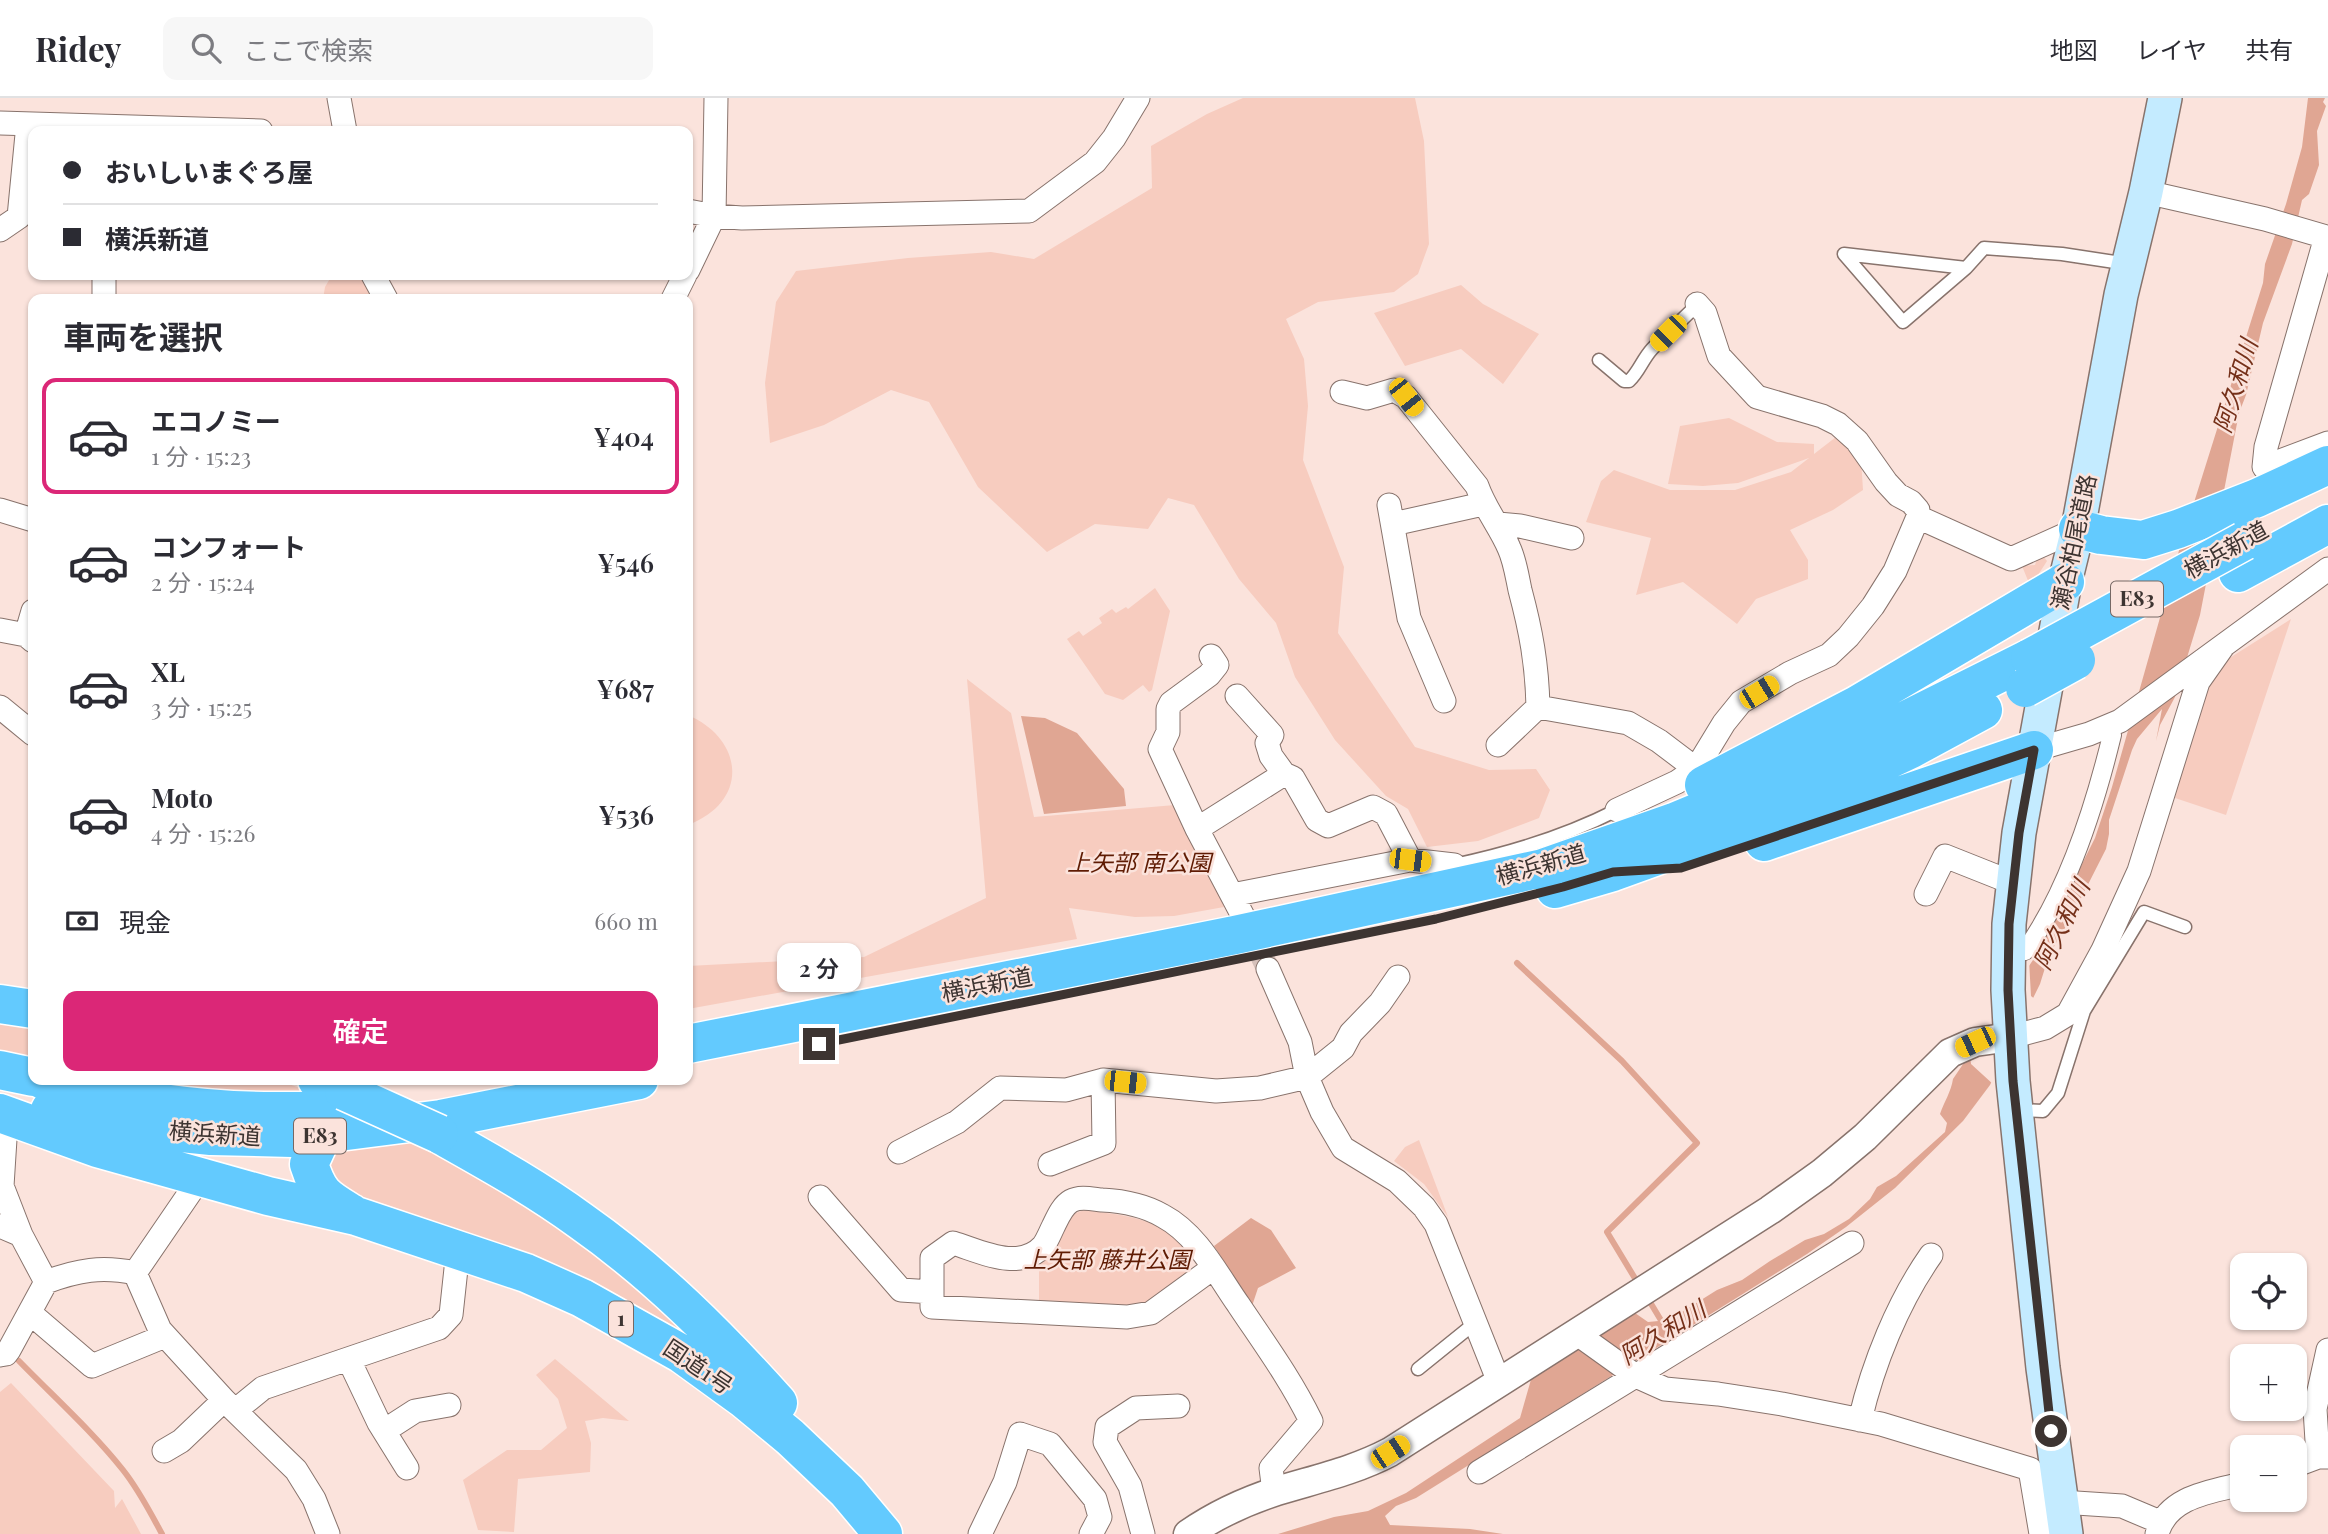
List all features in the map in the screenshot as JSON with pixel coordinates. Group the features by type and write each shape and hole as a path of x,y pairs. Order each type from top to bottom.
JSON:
{"highway":[{"path":"2078,529 2143,540 2257,498 2328,465"},
{"name":"横浜新道","path":"693,1069 1436,919 1613,872 1776,813 1910,749 2027,673 2241,557 2328,494"},
{"name":"横浜新道","path":"2241,557 2328,524"},
{"path":"1544,868 1857,705 2065,582"},
{"name":"横浜新道","path":"693,1043 1183,946 1544,868 1674,822 2027,673"},
{"path":"1613,872 1681,868 2034,750"},
{"path":"0,1004 28,1008"},
{"path":"0,1070 28,1076"},
{"name":"横浜新道","path":"64,1085 114,1097 197,1108 258,1111 333,1110 482,1085"},
{"name":"1","path":"331,1085 439,1134 523,1182 583,1222 646,1272 694,1340 842,1474 847,1491 883,1534"},
{"name":"横浜新道","path":"0,1098 82,1117 164,1131 292,1138 316,1150 441,1119 614,1085"},
{"name":"1","path":"3,1126 268,1196 356,1216"},
{"path":"268,1196 289,1191 301,1180 316,1150"},
{"path":"316,1150 316,1186 327,1198 356,1216"},
{"name":"国道1号","path":"356,1216 526,1273 582,1298 694,1340"}],"main road":[{"name":"瀬谷柏尾道路","path":"2015,1095 2008,990 2009,924 2019,833 2065,582 2165,98"},
{"path":"2015,1095 2043,1368 2066,1534"}],"street":[{"path":"340,98 344,126"},
{"path":"693,260 714,216 716,98"},
{"path":"693,212 741,218 1029,211 1095,162 1114,138 1138,98"},
{"path":"0,123 78,126"},
{"path":"0,230 19,217 28,124"},
{"path":"2146,192 2275,222 2326,237 2266,447 2264,467 2328,443"},
{"path":"1617,810 1677,782 1696,769 1724,723 1741,702 1790,673 1829,655 1848,637 1874,606 1895,571 1917,517 1918,510 1911,502 1898,495 1857,441 1838,424 1822,416 1757,397 1719,356 1705,313 1697,305"},
{"path":"1342,392 1367,398 1394,390 1406,397 1477,486 1483,504 1498,524 1511,552 1532,636 1537,668 1538,707 1497,745"},
{"path":"1444,701 1409,618 1391,515 1483,504"},
{"path":"0,533 16,515"},
{"path":"1917,517 2011,559 2078,529"},
{"path":"1498,524 1520,526 1572,538"},
{"path":"2034,750 2116,728 2196,665 2328,569"},
{"path":"0,630 28,637"},
{"path":"1188,1534 1234,1509 1274,1492 1367,1464 1390,1452 1499,1382 1580,1336 1822,1173 1865,1137 1950,1053 1975,1042 2011,1037 2045,1028 2068,1014 2104,950 2139,871 2198,682 2224,645"},
{"path":"1211,656 1217,665 1209,676 1171,703 1168,709 1168,732 1160,749 1197,829 1244,918"},
{"path":"1237,696 1272,735 1267,743 1270,756 1284,774 1293,778 1317,820 1328,825 1373,807 1386,814 1410,860"},
{"path":"0,707 28,730"},
{"path":"1538,707 1629,723 1659,741 1696,769"},
{"path":"2025,951 2062,885 2074,857 2116,728"},
{"path":"1197,829 1284,774"},
{"path":"1927,894 1945,856 2013,883"},
{"path":"1232,895 1410,860 1454,865"},
{"path":"1268,969 1300,1041 1307,1077 1322,1112 1343,1148 1396,1181 1424,1207 1436,1224 1499,1382"},
{"path":"899,1152 957,1122 1000,1088 1066,1090 1103,1080 1216,1091 1260,1088 1307,1077 1343,1048 1351,1033 1380,1003 1398,977"},
{"path":"1050,1164 1104,1143 1103,1080"},
{"path":"3,1126 2,1186 21,1235 46,1282"},
{"path":"135,1273 200,1178"},
{"path":"820,1197 901,1290 932,1293"},
{"path":"1213,1268 1151,1313 1127,1317 932,1307 932,1258 953,1242 995,1256 1013,1259 1030,1255 1043,1246 1062,1210 1070,1201 1080,1198 1136,1205 1164,1216 1192,1239 1213,1268 1295,1388 1311,1421 1271,1468 1274,1492"},
{"path":"0,1226 21,1235"},
{"path":"1479,1472 1852,1243"},
{"path":"164,1451 230,1405 262,1388 439,1328 451,1315 458,1250"},
{"path":"1860,1420 1869,1383 1912,1282 1931,1255"},
{"path":"0,1355 9,1350 46,1282 67,1274 110,1268 135,1273"},
{"path":"135,1273 160,1330 296,1470 314,1499 328,1534"},
{"path":"30,1313 92,1366 165,1336"},
{"path":"1580,1336 1634,1375 1664,1389 1718,1394 1881,1424 2030,1469 2041,1534"},
{"path":"2323,1457 2315,1409 2328,1350"},
{"path":"349,1360 384,1431 407,1468"},
{"path":"384,1431 415,1412 449,1405"},
{"path":"1143,1534 1130,1486 1105,1441 1107,1427 1136,1408 1178,1406"},
{"path":"980,1534 1005,1482 1020,1434 1050,1444 1095,1499 1100,1517 1091,1534"},
{"path":"2061,1502 2122,1506 2158,1528 2178,1504 2196,1495 2230,1487"}],"lane":[{"path":"1966,268 1844,254 1903,322 1966,268 1984,248 2062,254 2129,264"},
{"path":"1599,360 1624,381 1629,381 1639,372 1642,361 1654,347 1697,305"},
{"path":"1454,865 1559,837 1617,810"},
{"path":"2015,1095 2043,1111 2058,1093 2084,1011 2144,912 2185,927"},
{"path":"1418,1369 1475,1323"}],"green space":[{"path":"1243,98 1415,98 1424,141 1429,244 1418,274 1394,292 1318,302 1286,319 1304,359 1308,406 1303,460 1344,567 1338,633 1415,747 1489,770 1536,769 1550,790 1539,818 1478,841 1427,847 1408,809 1386,796 1335,740 1295,677 1276,623 1239,579 1194,505 1168,498 1148,529 1095,524 1047,552 978,487 929,402 891,390 824,425 770,443 765,383 776,302 796,271 991,252 1034,259 1152,188 1151,146 1207,114"},
{"path":"329,280 366,280 370,294 324,294"},
{"path":"1461,285 1483,304 1539,334 1503,384 1461,349 1405,366 1374,313"},
{"path":"1729,418 1777,442 1814,444 1814,454 1836,437 1861,459 1863,490 1833,510 1790,530 1808,560 1808,579 1756,599 1737,624 1683,582 1636,595 1651,538 1586,522 1601,481 1614,470 1670,490 1735,490 1791,472 1809,458 1738,483 1703,486 1668,484 1680,426"},
{"path":"2043,556 2047,561 2029,583 2022,566 2035,565 2037,559"},
{"path":"1155,588 1170,611 1152,690 1149,692 1143,685 1123,700 1105,694 1067,639 1079,631 1083,636 1102,623 1099,618 1112,609 1116,613 1126,607 1128,609"},
{"path":"2291,619 2226,815 2169,796 2208,683 2228,659"},
{"name":"上矢部 南公園","path":"967,679 1011,713 1034,817 1175,805 1216,884 1224,907 1174,916 1135,917 1069,908 1077,939 693,1008 693,966 864,957 986,898"},
{"path":"693,718 707,726 721,740 729,755 732,771 730,787 722,802 708,815 693,822"},
{"path":"0,1019 28,1023 28,1068 0,1060"},
{"path":"141,1085 291,1085 326,1097 320,1102"},
{"path":"1419,1140 1448,1217 1424,1184 1394,1161 1405,1147"},
{"path":"418,1141 519,1199 678,1315 687,1335 336,1188 330,1166 335,1154 346,1146"},
{"name":"上矢部 藤井公園","path":"1084,1210 1128,1217 1160,1227 1173,1235 1193,1257 1190,1272 1150,1302 1138,1306 1039,1302 1039,1265 1058,1243 1073,1214"},
{"path":"555,1359 629,1421 603,1418 585,1421 591,1443 590,1472 518,1479 514,1532 478,1530 463,1480 507,1450 541,1450 567,1428 558,1399 536,1375"},
{"path":"11,1383 114,1491 115,1508 122,1499 141,1534 0,1534 0,1392"}],"water":[{"name":"阿久和川","path":"2308,98 2325,98 2323,102 2326,106 2317,131 2319,165 2309,194 2302,200 2292,244 2263,323 2246,395 2239,413 2200,615 2175,697 2160,725 2156,741 2162,709 2137,739 2109,820 2106,849 2049,955 2040,984 1990,1085 1963,1121 1895,1188 1846,1227 1416,1498 1396,1506 1385,1516 1390,1525 1470,1529 1503,1534 1278,1534 1334,1517 1368,1511 1406,1493 1520,1418 1532,1376 1635,1313 1648,1322 1669,1320 1717,1290 1742,1280 1805,1240 1824,1234 1849,1219 1870,1199 1877,1187 1896,1176 1945,1132 1947,1123 1940,1114 1953,1079 2037,954 2095,838 2180,547 2263,283 2265,264 2286,204 2302,147"},
{"path":"1021,716 1045,718 1077,733 1124,789 1126,806 1044,814"},
{"path":"1251,1218 1271,1230 1296,1268 1258,1288 1252,1306 1214,1246"}],"pier":[{"path":"2029,960 2031,996 2036,1000 1994,1085 1971,1064 1969,1049"}],"waterway":[{"path":"1517,963 1622,1061 1697,1143 1607,1232 1639,1285"},
{"name":"阿久和川","path":"1647,1297 1662,1322"},
{"path":"19,1361 86,1428 123,1470 162,1534"}],"tunnel":[{"path":"1245,921 1268,969"}],"route":[{"path":"819,1044 1436,919 1613,872 1681,868 2034,750 2019,833 2009,924 2008,990 2013,1081 2051,1431"}]}
